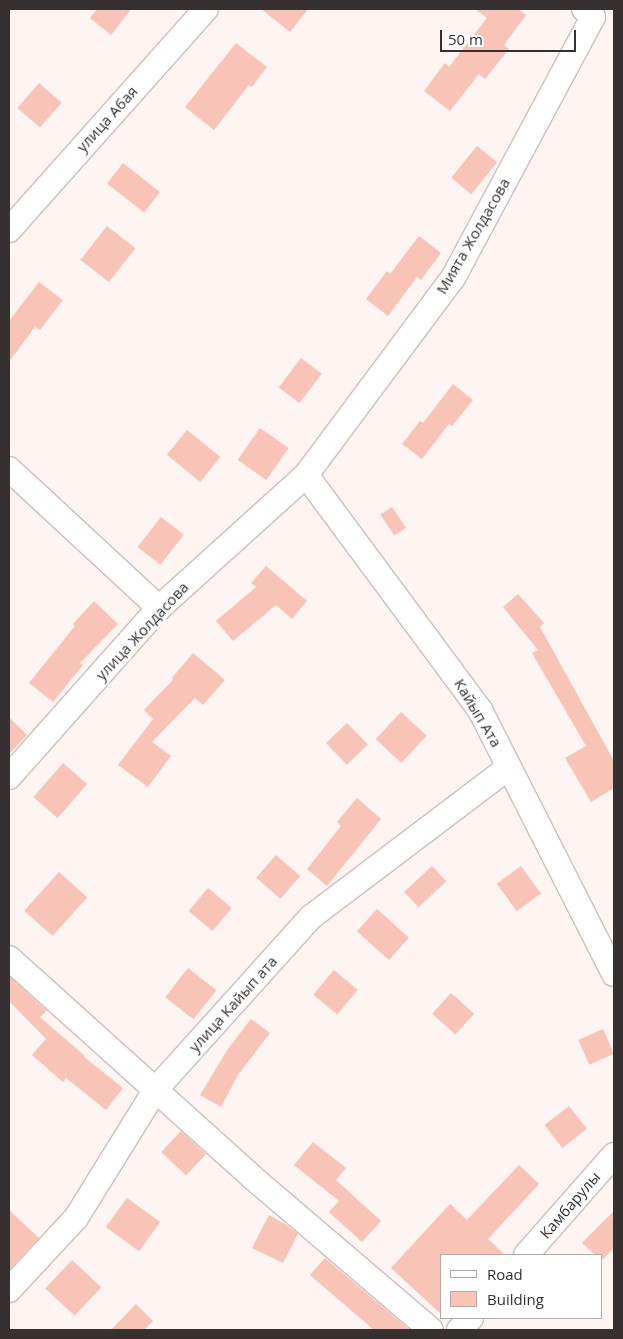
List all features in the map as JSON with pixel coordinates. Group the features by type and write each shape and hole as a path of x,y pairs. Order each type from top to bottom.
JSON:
{"street":[{"name":"улица Абая","path":"9,230 206,9"},
{"name":"Мията Жолдасова","path":"306,475 452,278 592,17 584,9"},
{"path":"9,469 159,608"},
{"name":"улица Жолдасова","path":"9,777 159,608 306,475"},
{"name":"Кайып Ата","path":"306,475 439,652 480,710 614,974"},
{"name":"улица Кайып ата","path":"9,1290 76,1218 156,1089 312,917 509,767"},
{"path":"9,958 252,1177 431,1330"},
{"name":"Камбарулы","path":"527,1254 614,1155"},
{"path":"460,1330 469,1319"}],"building":[{"path":"97,9 131,9 111,35 90,18"},
{"path":"261,9 308,9 290,32"},
{"path":"475,9 518,9 526,15 504,45 509,49 485,79 479,74 450,111 424,91 445,63 449,67 487,18"},
{"path":"236,43 267,67 252,87 249,85 214,130 185,107"},
{"path":"39,83 62,103 40,128 17,108"},
{"path":"477,146 497,162 471,194 451,178"},
{"path":"123,163 160,192 144,212 107,183"},
{"path":"107,226 135,248 109,282 81,260"},
{"path":"419,236 441,253 421,280 417,277 388,316 366,299 387,271 390,274"},
{"path":"39,282 63,300 40,330 35,327 9,362 9,321"},
{"path":"301,358 322,374 299,403 279,388"},
{"path":"453,384 473,400 452,426 449,424 422,459 402,444 420,421 423,423"},
{"path":"260,428 289,448 266,480 238,460"},
{"path":"187,430 220,457 200,482 167,455"},
{"path":"392,507 406,528 394,536 380,515"},
{"path":"161,517 184,535 160,565 138,547"},
{"path":"266,566 307,601 292,619 276,605 233,641 216,621 256,587 251,583"},
{"path":"518,594 544,623 540,627 614,761 614,788 591,802 565,758 586,746 532,653 538,650 503,607"},
{"path":"94,601 118,624 80,663 83,665 53,702 29,683 75,626 73,624"},
{"path":"193,653 225,680 203,705 195,698 152,742 171,756 148,787 118,765 153,719 144,710 173,680 172,678"},
{"path":"401,712 427,736 401,763 376,739"},
{"path":"9,717 27,735 9,754"},
{"path":"347,723 368,745 347,765 326,743"},
{"path":"63,763 87,784 58,818 33,797"},
{"path":"357,798 381,819 327,886 307,869 341,826 337,822"},
{"path":"276,855 300,876 280,899 256,878"},
{"path":"432,866 446,881 419,907 404,892"},
{"path":"521,866 541,894 517,911 497,884"},
{"path":"59,872 87,897 52,936 24,911"},
{"path":"208,888 232,908 212,931 189,911"},
{"path":"377,909 409,938 389,960 357,931"},
{"path":"188,968 216,990 194,1019 165,997"},
{"path":"334,970 358,990 337,1014 313,995"},
{"path":"9,976 47,1011 40,1017 84,1057 123,1088 106,1110 66,1078 63,1082 32,1055 46,1039 9,1001"},
{"path":"451,993 474,1014 455,1035 432,1014"},
{"path":"251,1019 270,1033 238,1075 221,1107 200,1095 228,1049"},
{"path":"603,1029 614,1054 589,1065 578,1040"},
{"path":"569,1106 587,1129 562,1148 545,1125"},
{"path":"181,1131 206,1154 186,1175 161,1152"},
{"path":"313,1142 346,1168 336,1180 381,1221 362,1242 329,1212 339,1201 294,1165"},
{"path":"519,1165 539,1184 488,1239 504,1254 440,1254 440,1313 391,1268 450,1204 467,1220"},
{"path":"127,1198 160,1222 139,1251 106,1227"},
{"path":"9,1210 39,1238 9,1270"},
{"path":"614,1211 614,1248 603,1259 603,1254 594,1254 582,1243"},
{"path":"269,1215 298,1234 283,1263 252,1248"},
{"path":"325,1258 410,1330 374,1330 310,1275"},
{"path":"72,1260 101,1287 75,1316 45,1289"},
{"path":"136,1304 153,1321 144,1330 111,1330"}]}
